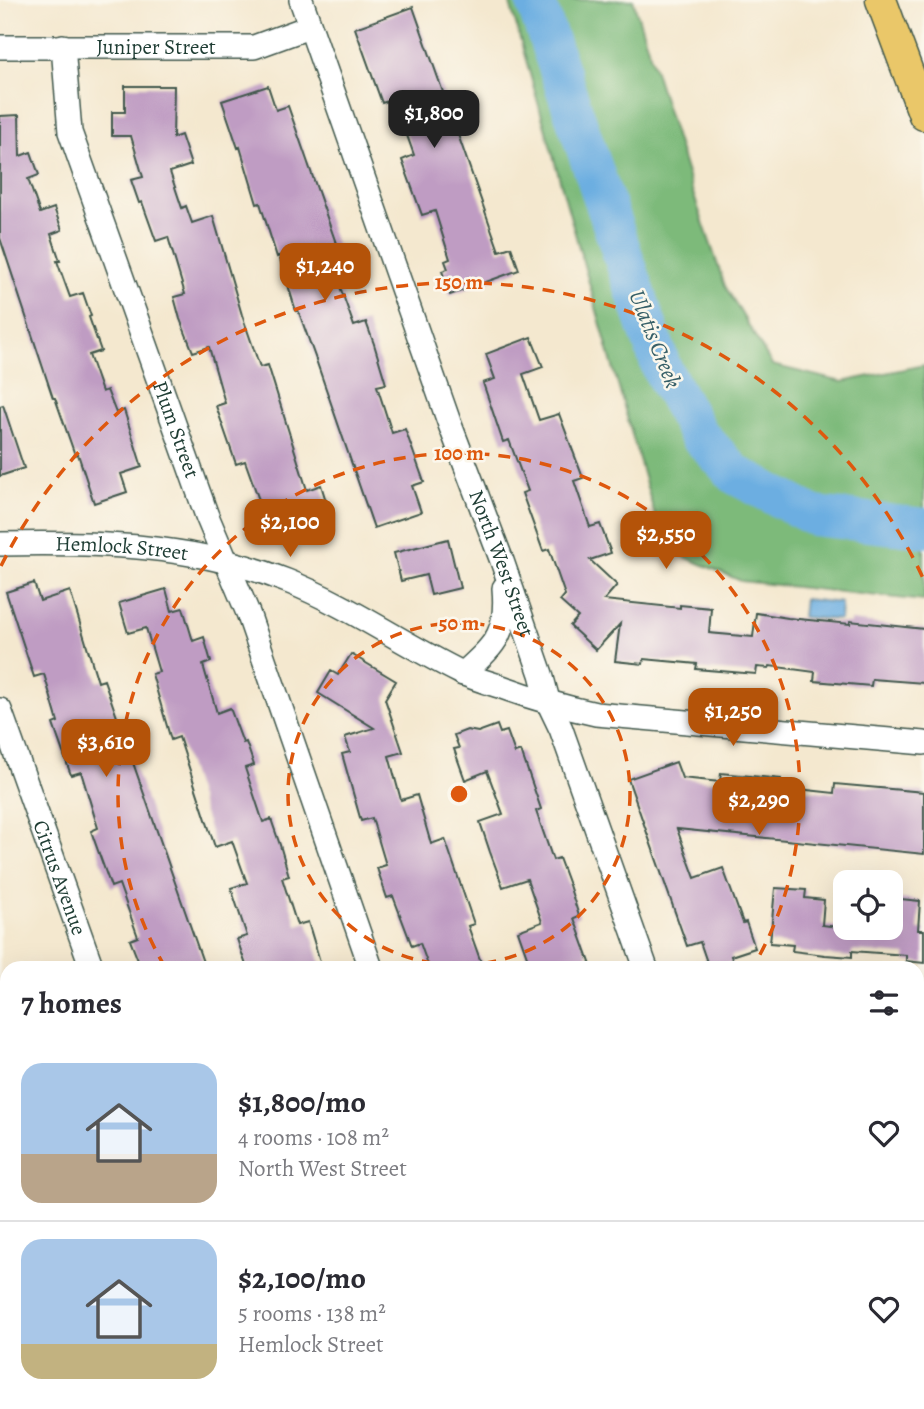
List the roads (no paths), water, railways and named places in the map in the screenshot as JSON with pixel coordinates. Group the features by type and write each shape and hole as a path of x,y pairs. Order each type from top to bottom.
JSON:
{"main road":[{"path":"881,0 924,115"}],"street":[{"name":"North West Street","path":"301,0 449,422 502,561 549,704 561,729 644,961"},
{"name":"Juniper Street","path":"0,47 254,47 309,27"},
{"name":"Plum Street","path":"63,46 70,132 206,516 248,613 369,961"},
{"name":"Hemlock Street","path":"0,544 115,544 172,550 225,560 286,580 346,608 463,674 549,704 596,714 924,743"},
{"path":"463,674 494,644 504,622 502,561"},
{"name":"Citrus Avenue","path":"0,710 5,745 89,961"}],"water":[{"path":"804,599 841,603 840,620 802,617"}],"waterway":[{"name":"Ulatis Creek","path":"535,0 662,369 698,434 736,475 814,516 924,528"}]}
